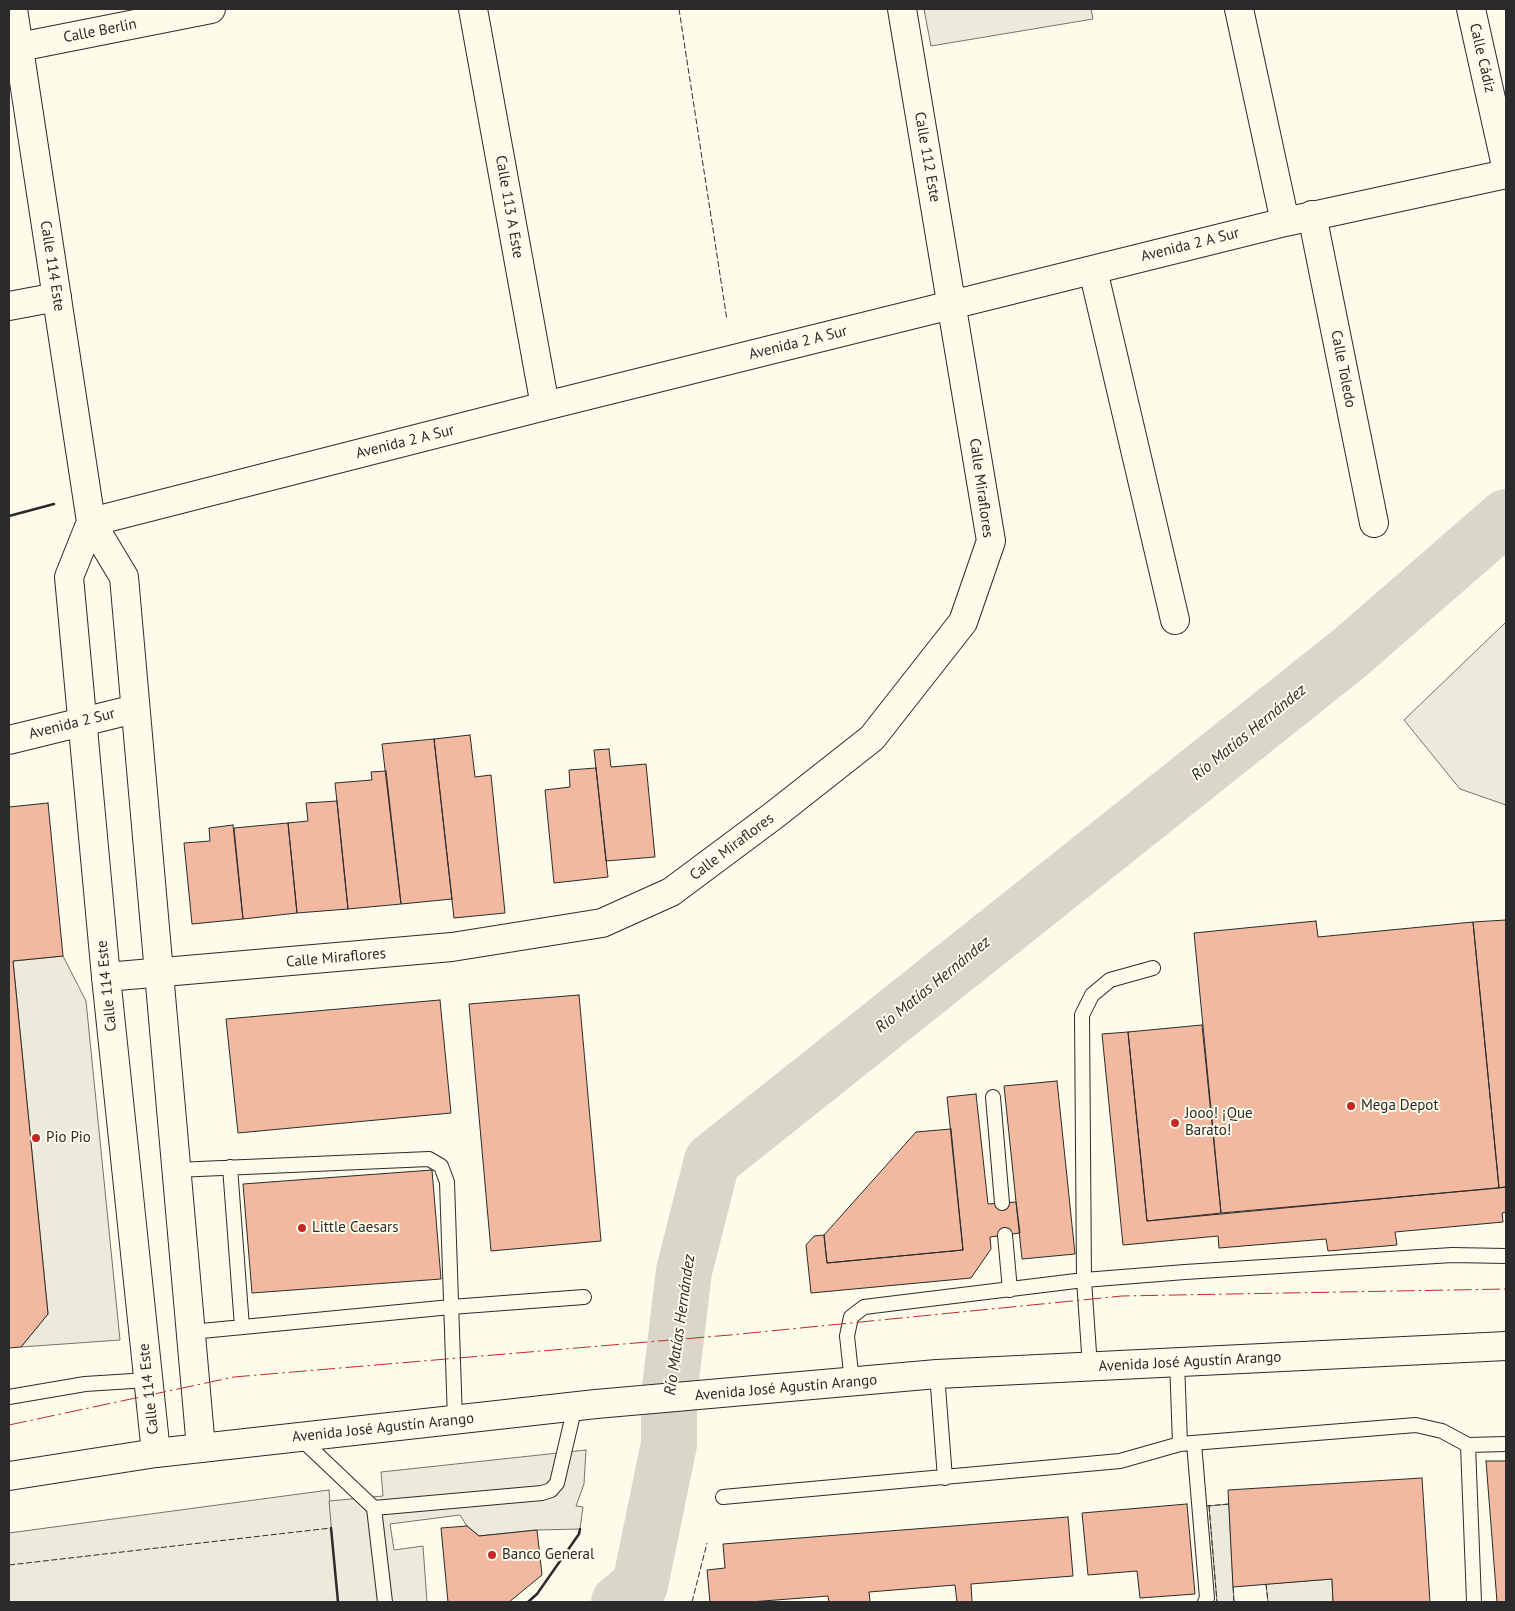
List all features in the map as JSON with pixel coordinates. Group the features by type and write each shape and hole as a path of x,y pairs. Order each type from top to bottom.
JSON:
{"street":[{"name":"Calle 114 Este","path":"13,9 14,48 56,297 91,522 124,577 201,1448"},
{"name":"Calle Berlin","path":"14,48 212,9"},
{"name":"Calle 113 A Este","path":"473,9 545,406"},
{"name":"Calle 112 Este","path":"902,9 953,305"},
{"path":"1239,9 1285,222"},
{"name":"Calle Cádiz","path":"1470,9 1506,166"},
{"name":"Avenida 2 A Sur","path":"91,522 545,406 1285,222 1506,174"},
{"name":"Calle Toledo","path":"1312,216 1374,523"},
{"path":"1093,270 1175,620"},
{"path":"9,306 56,297"},
{"name":"Calle Miraflores","path":"106,977 452,948 602,923 671,892 773,816 872,738 964,622 991,541 953,305"},
{"name":"Calle 114 Este","path":"91,522 69,577 84,721 106,977 156,1453"},
{"name":"Avenida 2 Sur","path":"9,740 135,709"},
{"name":"Avenida José Agustín Arango","path":"9,1476 156,1453 586,1405 937,1374 1506,1346"}],"lane":[{"path":"1090,1367 1084,1280 1082,1015 1092,995 1110,980 1153,968"},
{"path":"992,1097 1002,1203"},
{"path":"176,1170 429,1159 441,1166 447,1182 455,1420"},
{"path":"230,1167 242,1327"},
{"path":"1004,1235 1010,1290"},
{"path":"852,1382 847,1336 851,1317 864,1307 1084,1280 1452,1255 1506,1256"},
{"path":"191,1332 451,1307 584,1297"},
{"path":"1177,1361 1206,1602"},
{"path":"937,1374 945,1478"},
{"path":"9,1397 85,1384 148,1380"},
{"path":"374,1508 542,1493 551,1490 556,1483 586,1405"},
{"path":"723,1497 1120,1461 1188,1443 1416,1425 1442,1431 1468,1445 1506,1444"},
{"path":"298,1437 374,1508 384,1602"},
{"path":"1468,1445 1474,1602"}],"shaded area":[{"path":"924,9 1091,9 1093,19 931,46"},
{"path":"1506,622 1506,805 1460,789 1404,720"},
{"path":"63,956 86,1001 120,1340 21,1347 48,1314 13,961"},
{"path":"586,1450 584,1484 576,1506 583,1507 580,1529 537,1530 479,1536 467,1526 460,1515 390,1524 394,1550 423,1546 427,1602 338,1602 329,1501 383,1496 381,1472"},
{"path":"329,1490 338,1602 9,1602 9,1533"},
{"path":"1229,1504 1234,1602 1217,1602 1209,1506"},
{"path":"1332,1579 1333,1602 1268,1602 1266,1584"}],"building":[{"path":"470,735 475,777 491,775 505,913 454,918 434,739"},
{"path":"434,739 452,899 401,904 382,744"},
{"path":"609,749 611,767 646,764 655,857 606,861 594,750"},
{"path":"596,768 608,877 554,883 545,790 570,787 569,770"},
{"path":"386,771 401,904 348,909 335,783 372,780 371,772"},
{"path":"337,801 348,909 297,913 288,823 308,821 306,803"},
{"path":"48,803 63,956 13,961 48,1314 21,1347 9,1348 9,807"},
{"path":"288,823 297,913 243,919 234,828"},
{"path":"233,825 243,919 192,924 184,843 210,841 209,828"},
{"path":"1506,920 1506,1187 1499,1188 1473,922"},
{"name":"Mega Depot","path":"1316,921 1318,937 1473,922 1499,1188 1221,1213 1194,933"},
{"path":"579,995 601,1241 491,1251 469,1004"},
{"path":"440,1000 451,1113 238,1133 226,1019"},
{"name":"Jooo! ¡Que Barato!","path":"1202,1025 1221,1213 1147,1221 1128,1032"},
{"path":"1128,1032 1147,1221 1506,1187 1506,1212 1502,1213 1503,1222 1395,1232 1397,1245 1328,1251 1326,1239 1219,1248 1218,1236 1123,1245 1102,1034"},
{"path":"1057,1081 1075,1254 1022,1259 1004,1086"},
{"path":"976,1094 988,1204 1016,1202 1020,1233 990,1237 991,1249 971,1278 811,1293 806,1245 814,1236 824,1235 827,1263 963,1250 947,1097"},
{"path":"951,1129 963,1250 827,1263 824,1235 916,1132"},
{"path":"432,1170 441,1279 252,1293 243,1184"},
{"path":"1486,1461 1506,1461 1506,1602 1497,1602"},
{"path":"1422,1478 1430,1602 1333,1602 1332,1579 1233,1587 1228,1490"},
{"path":"1187,1504 1195,1594 1140,1598 1137,1571 1088,1575 1082,1513"},
{"path":"1068,1517 1073,1576 971,1584 972,1602 957,1602 955,1585 869,1592 870,1602 829,1602 828,1596 750,1602 710,1602 707,1570 725,1568 723,1544"},
{"name":"Banco General","path":"467,1526 479,1536 537,1530 542,1575 509,1602 448,1602 441,1528"}],"waterway":[{"name":"Río Matías Hernández","path":"619,1602 640,1585 669,1444 669,1396 684,1271 712,1161 1351,652 1506,517"}],"fence":[{"path":"679,9 727,320"},
{"path":"1206,1506 1229,1504"},
{"path":"1209,1506 1217,1602"},
{"path":"9,1565 331,1528"},
{"path":"692,1602 707,1543"},
{"path":"1266,1584 1268,1602"},
{"path":"1233,1587 1234,1602"}],"wall":[{"path":"9,516 54,504"},
{"path":"331,1528 338,1602"},
{"path":"528,1602 537,1594 579,1534 580,1529"}],"power":[{"path":"9,1425 234,1377 730,1335 1122,1296 1506,1289"}],"place":[{"name":"Mega Depot","path":"1351,1106"},
{"name":"Jooo! ¡Que Barato!","path":"1175,1123"},
{"name":"Pio Pio","path":"36,1138"},
{"name":"Little Caesars","path":"302,1228"},
{"name":"Banco General","path":"492,1555"}]}
